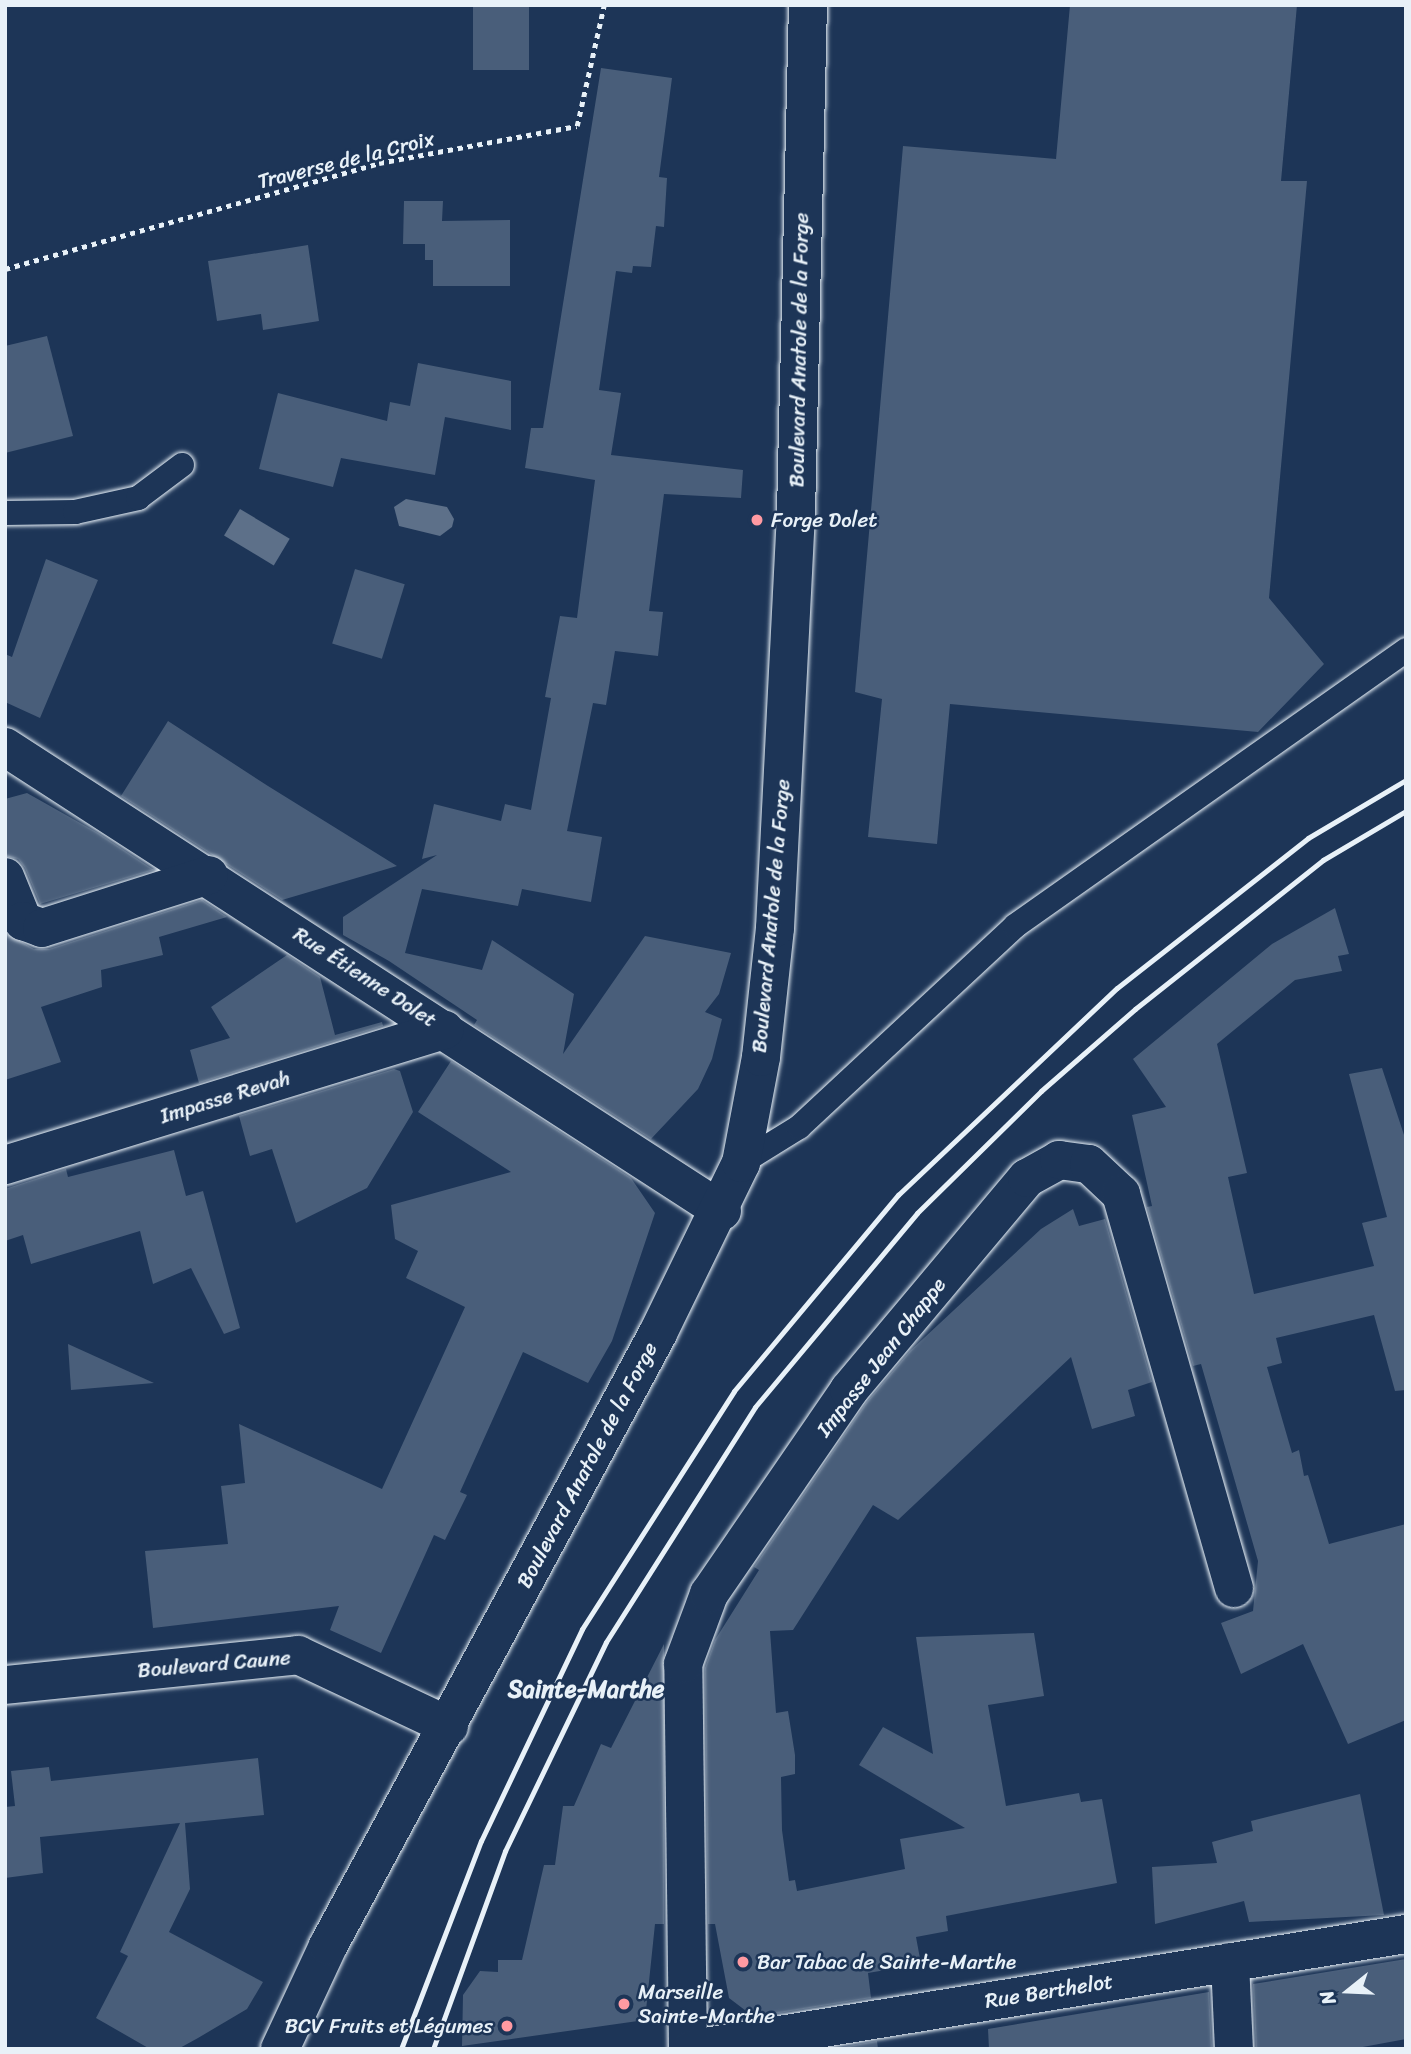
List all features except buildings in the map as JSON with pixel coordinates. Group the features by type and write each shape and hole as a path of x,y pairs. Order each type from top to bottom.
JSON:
{"street":[{"name":"Boulevard Anatole de la Forge","path":"280,2049 328,1946 449,1726 722,1211 741,1163 761,1058 775,928 796,513 808,5"},
{"name":"Rue Étienne Dolet","path":"5,747 209,875 722,1211"},
{"path":"5,877 23,921 41,928 209,875"},
{"name":"Impasse Revah","path":"5,1165 445,1030"},
{"name":"Impasse Jean Chappe","path":"690,2049 683,1664 709,1594 849,1390 1027,1178 1059,1160 1089,1164 1122,1195 1234,1588"},
{"name":"Boulevard Caune","path":"5,1685 298,1655 449,1726"},
{"name":"Rue Berthelot","path":"690,2049 1406,1934"},
{"path":"1230,1962 1234,2049"}],"lane":[{"path":"5,513 75,512 138,498 182,466"},
{"path":"741,1163 799,1127 1015,926 1406,650"}],"path":[{"name":"Traverse de la Croix","path":"5,269 379,163 578,126 604,5"}],"water":[{"path":"406,499 447,507 454,519 452,527 440,536 399,526 394,507"},
{"path":"240,509 290,539 274,565 224,536"}],"railway":[{"path":"401,2049 481,1841 582,1629 734,1391 898,1195 1117,988 1308,838 1406,780"},
{"path":"433,2049 505,1851 606,1642 755,1407 917,1213 1041,1091 1135,1009 1323,860 1406,811"}],"place":[{"name":"Forge Dolet","path":"757,520"},
{"name":"Bar Tabac de Sainte-Marthe","path":"743,1962"},
{"name":"Marseille Sainte-Marthe","path":"624,2004"},
{"name":"BCV Fruits et Légumes","path":"507,2026"}],"district":[{"name":"Sainte-Marthe","path":"586,1690"}]}
